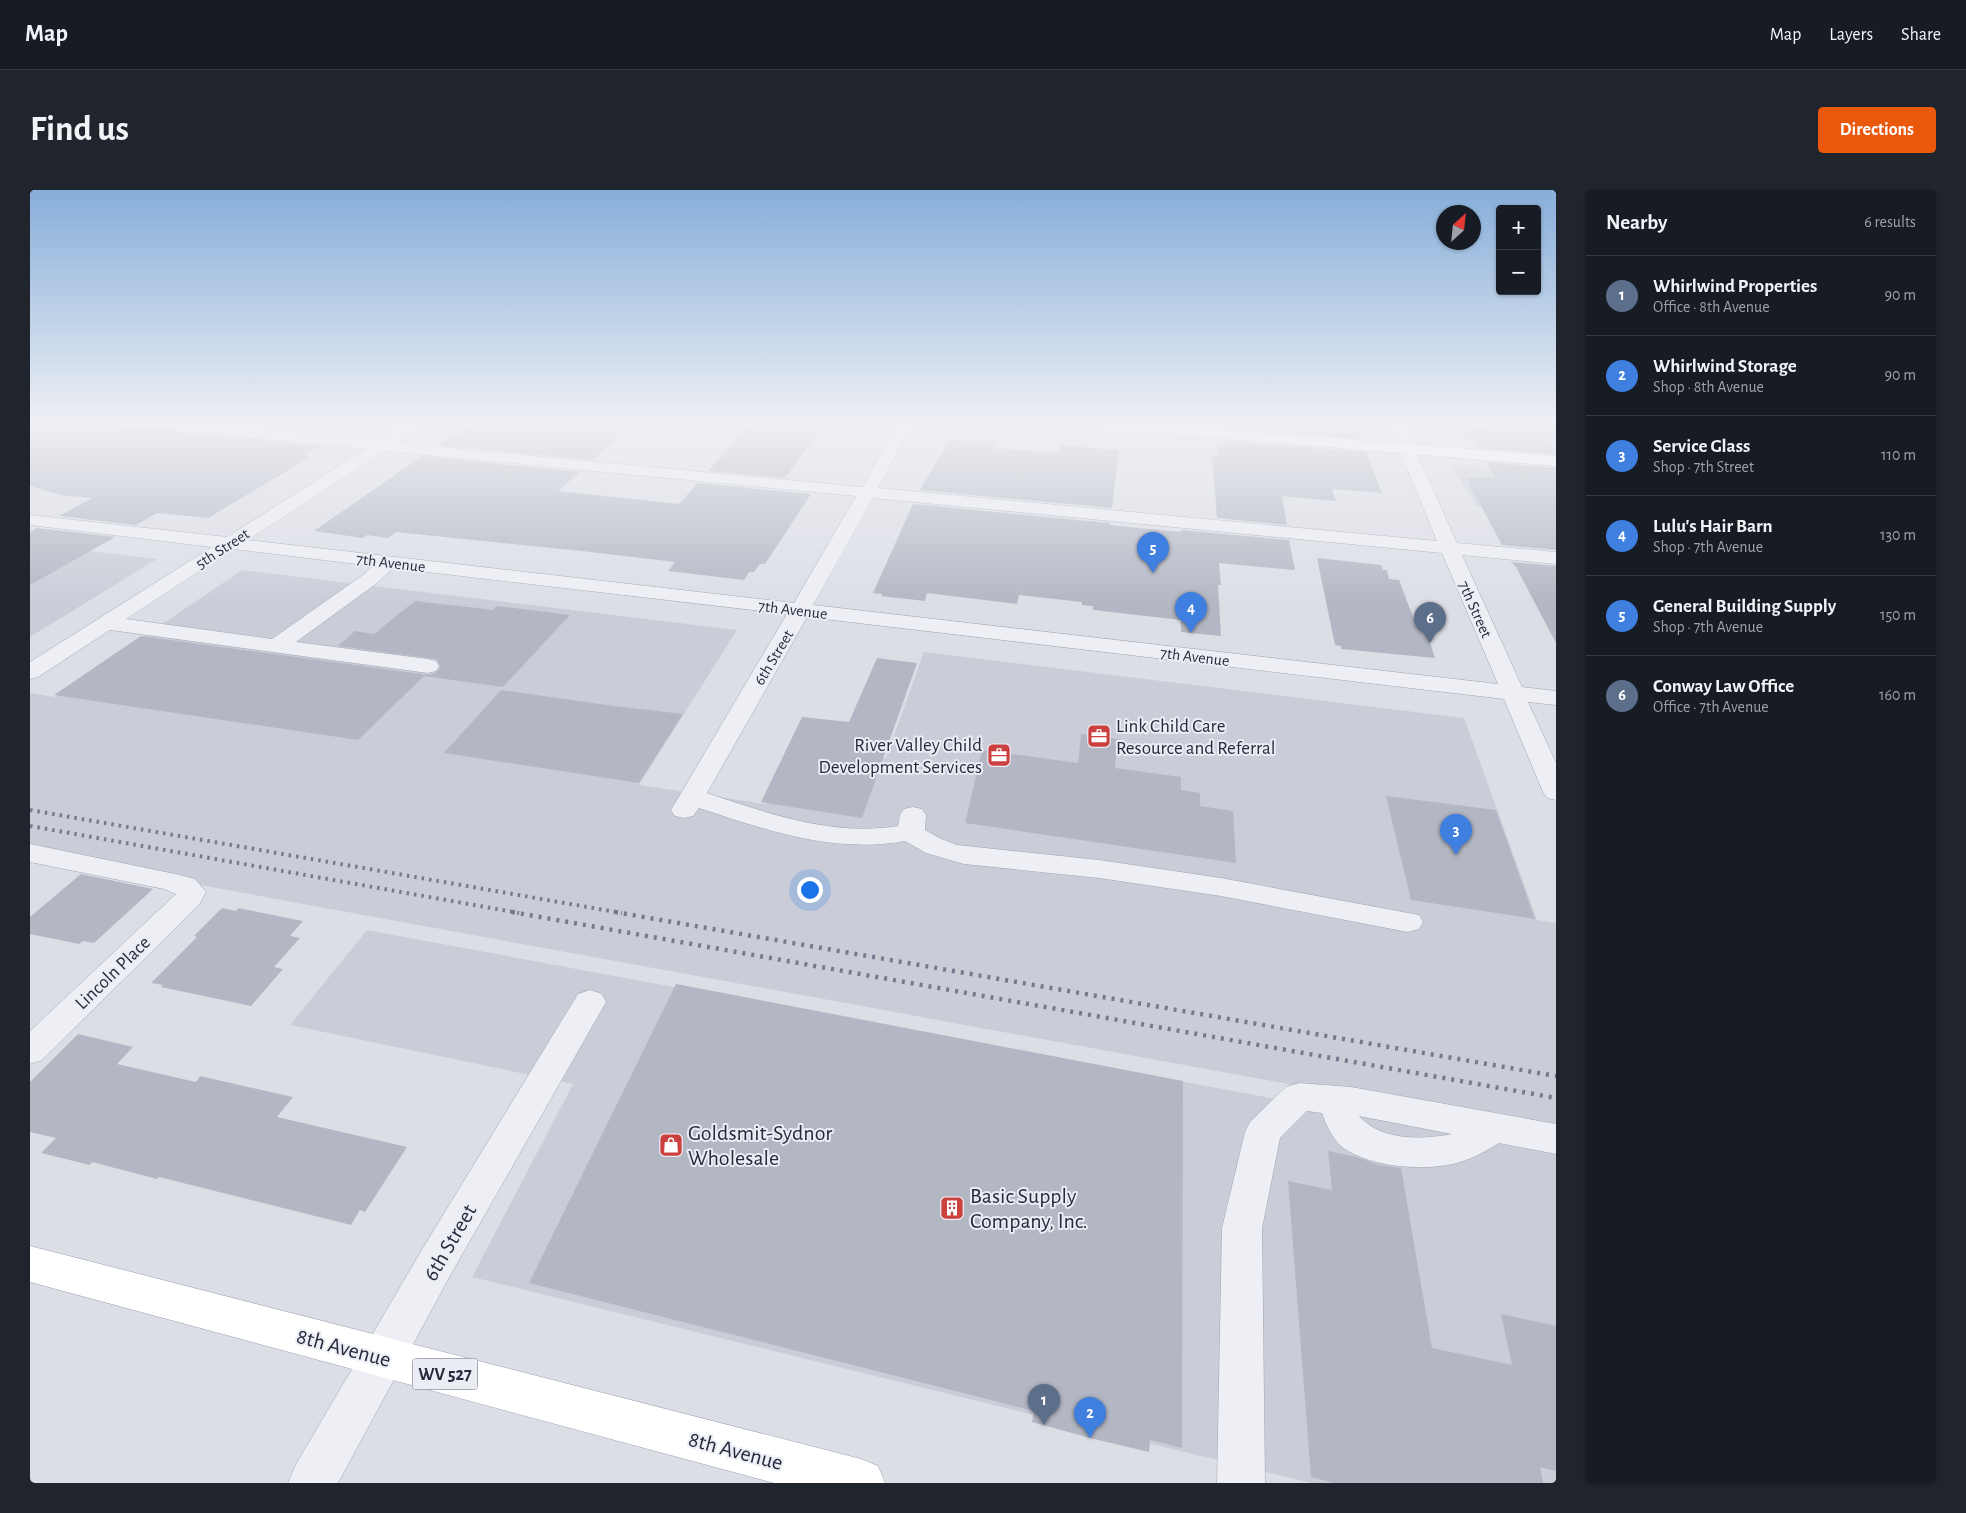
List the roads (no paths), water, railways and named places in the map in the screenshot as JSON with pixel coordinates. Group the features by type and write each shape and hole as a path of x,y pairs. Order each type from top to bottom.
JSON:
{"main road":[{"name":"8th Avenue","path":"30,1264 861,1483"}],"street":[{"name":"5th Street","path":"30,672 320,485"},
{"path":"797,485 1556,558"},
{"name":"6th Street","path":"872,485 802,610 755,686 688,804 836,835 876,838 912,823 923,842 943,851 964,855 1099,869 1221,887 1408,922"},
{"name":"7th Street","path":"1422,485 1556,792"},
{"name":"7th Avenue","path":"30,520 1556,698"},
{"path":"276,646 370,579 389,561"},
{"path":"106,623 428,666"},
{"name":"Lincoln Place","path":"30,853 170,881 185,886 191,892 189,898 30,1051"},
{"name":"6th Street","path":"312,1483 382,1358 590,1002"},
{"path":"1241,1483 1242,1228 1263,1132 1299,1097 1337,1100 1556,1139"}],"railway":[{"path":"30,810 622,913"},
{"path":"30,826 519,913"},
{"path":"512,912 1556,1098"},
{"path":"615,912 1556,1076"}],"place":[{"name":"General Building Supply","path":"1153,573"},
{"name":"Lulu's Hair Barn","path":"1191,633"},
{"name":"Conway Law Office","path":"1430,643"},
{"name":"Link Child Care Resource and Referral","path":"1099,736"},
{"name":"River Valley Child Development Services","path":"999,755"},
{"name":"Service Glass","path":"1456,855"},
{"name":"Goldsmit-Sydnor Wholesale","path":"671,1145"},
{"name":"Basic Supply Company, Inc.","path":"952,1208"},
{"name":"Whirlwind Properties","path":"1044,1425"},
{"name":"Whirlwind Storage","path":"1090,1438"}]}
